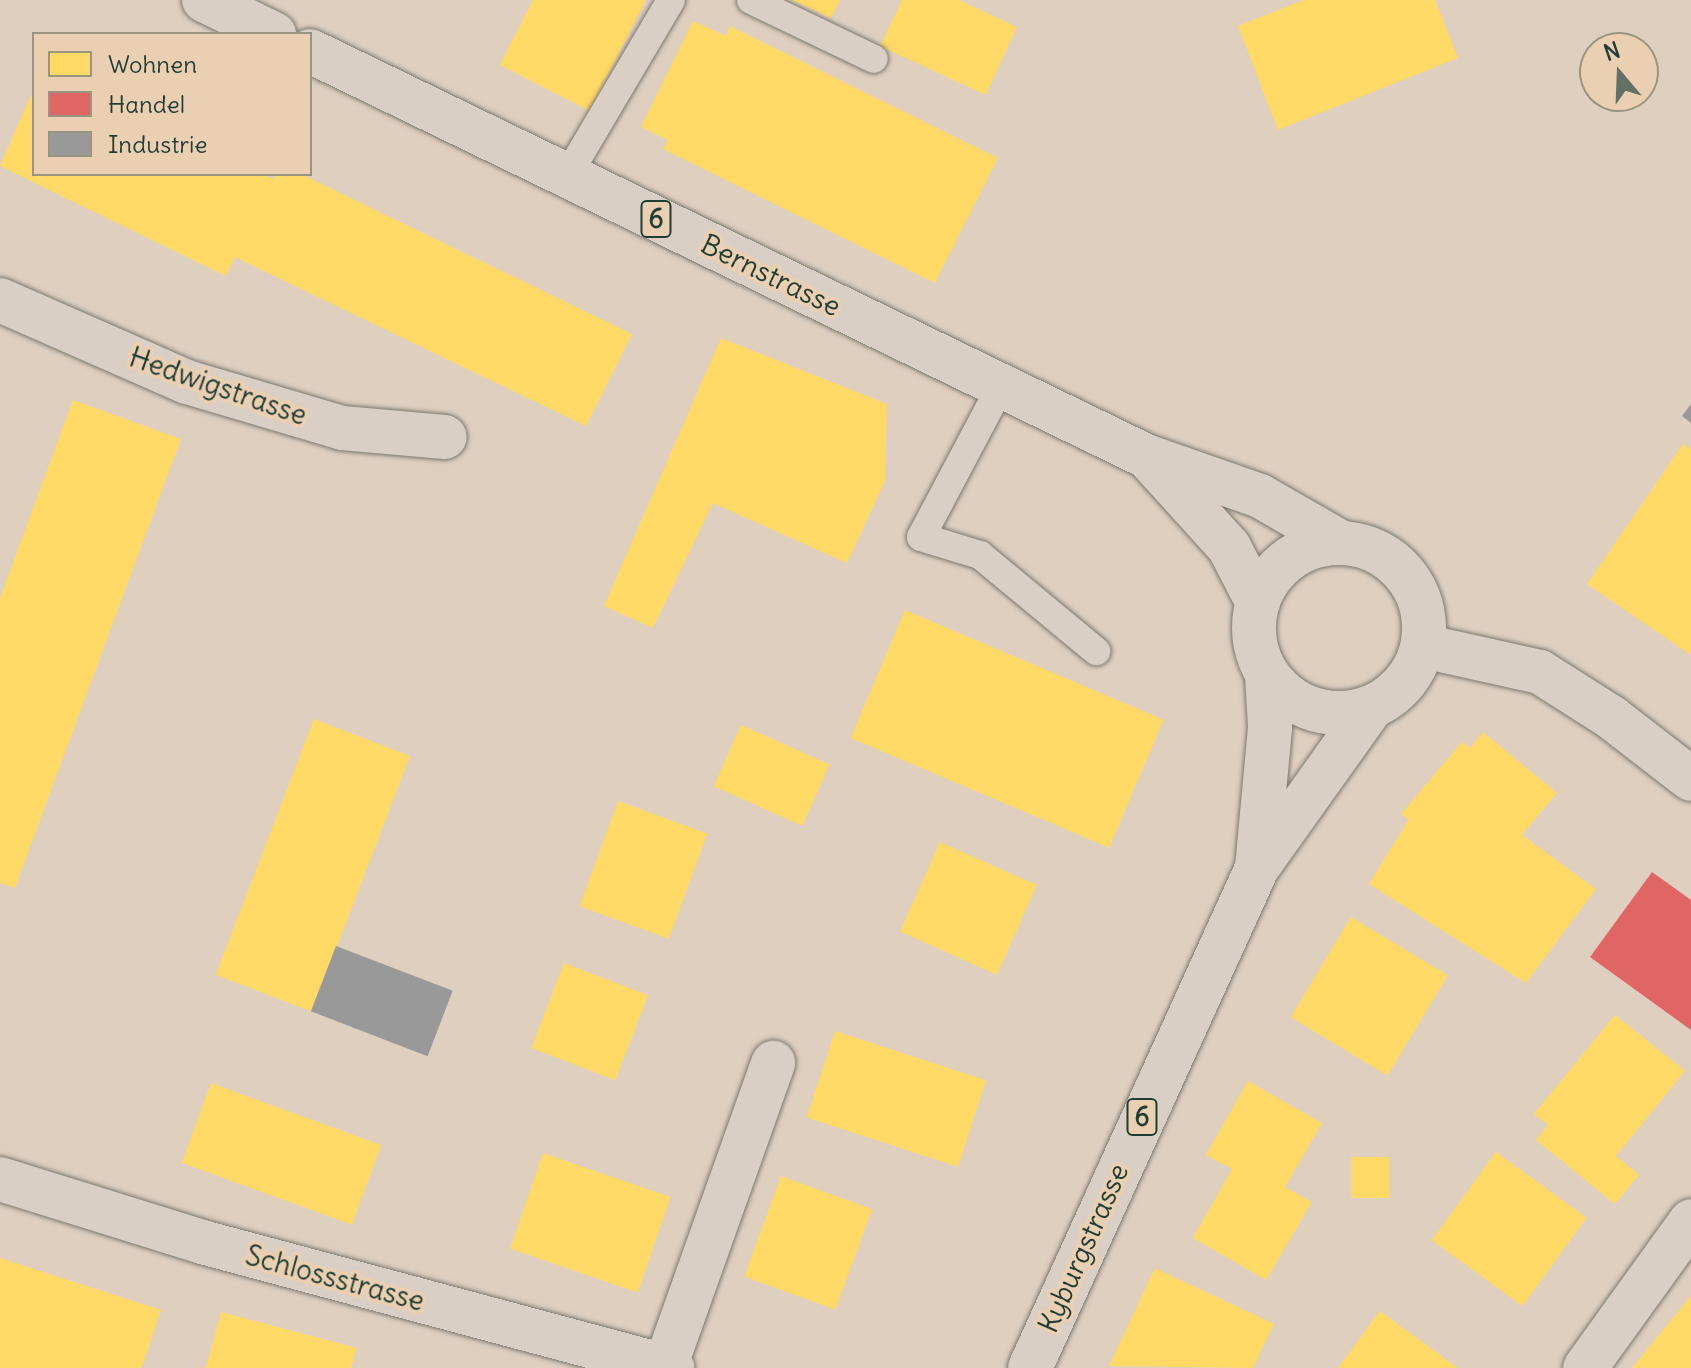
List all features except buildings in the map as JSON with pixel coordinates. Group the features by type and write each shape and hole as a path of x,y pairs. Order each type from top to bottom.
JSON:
{"main road":[{"path":"204,0 270,32"},
{"name":"Bernstrasse","path":"312,52 1146,456 1260,496 1340,542"},
{"name":"Hedwigstrasse","path":"0,300 187,382 342,428 445,437"},
{"name":"Bernstrasse","path":"1146,456 1229,547 1258,603"},
{"path":"1340,542 1376,552 1407,575 1425,620 1423,646 1405,683 1371,708 1348,713 1302,705 1267,675 1254,639 1258,603 1281,566 1298,554 1340,542"},
{"path":"1423,646 1540,672 1611,717 1691,779"},
{"name":"Kyburgstrasse","path":"1257,868 1270,727 1267,675"},
{"name":"Kyburgstrasse","path":"1030,1368 1257,868 1371,708"},
{"path":"668,1367 773,1063"},
{"name":"Schlossstrasse","path":"0,1179 202,1242 668,1367"},
{"path":"1585,1368 1691,1221"}],"lane":[{"path":"567,176 671,0"},
{"path":"751,0 874,59"},
{"path":"1001,386 921,537 980,555 1096,651"}]}
